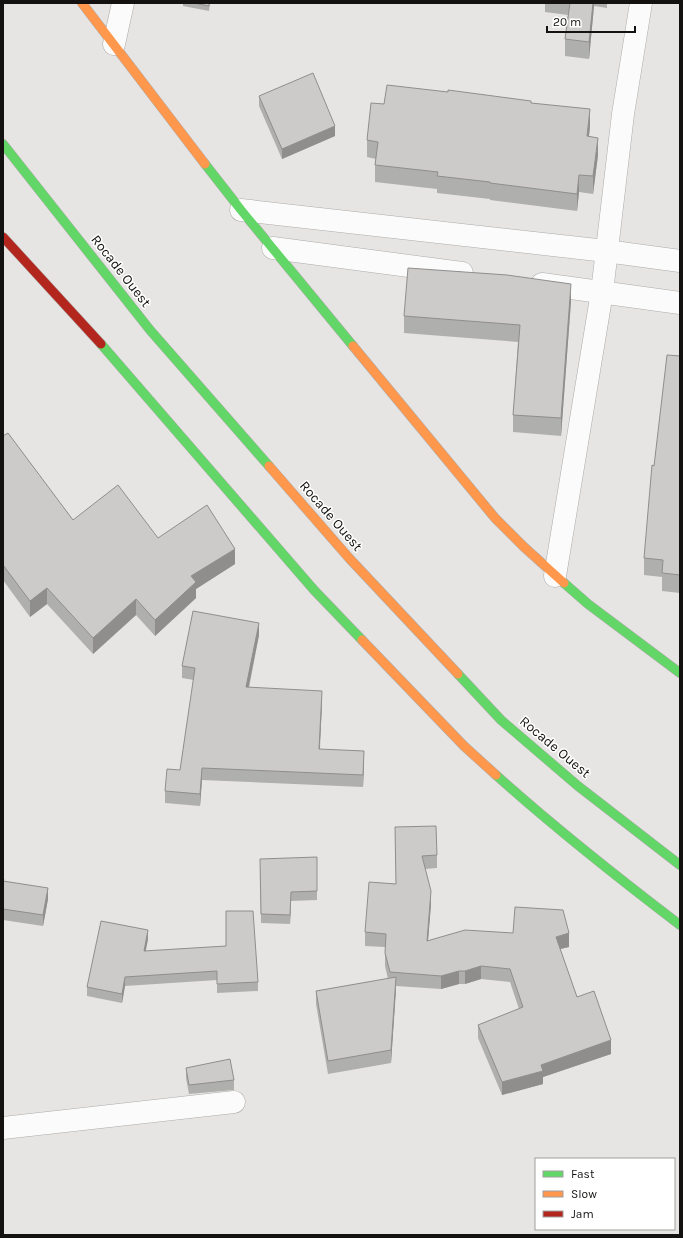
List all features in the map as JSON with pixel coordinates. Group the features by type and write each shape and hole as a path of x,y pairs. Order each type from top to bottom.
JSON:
{"main road":[{"path":"82,3 241,210 495,518 555,576 617,627 680,673"},
{"name":"Rocade Ouest","path":"3,144 150,330 349,558 447,663 501,720 578,786 680,866"},
{"path":"3,237 113,358 314,590 442,724 529,805 593,858 680,925"}],"street":[{"path":"114,44 123,3"},
{"path":"555,576 602,292 623,114 641,3"},
{"path":"241,210 606,250 680,261"},
{"path":"273,248 484,276"},
{"path":"524,282 680,304"},
{"path":"3,1128 234,1102"}],"building":[{"path":"194,3 209,3 209,6"},
{"path":"570,3 593,3 589,42 565,39"},
{"path":"313,73 335,126 282,149 259,96"},
{"path":"387,85 448,92 448,90 531,101 531,103 590,109 587,136 598,138 593,176 579,175 577,194 437,176 438,172 375,165 378,142 367,140 371,103 384,104"},
{"path":"408,268 507,275 571,284 561,418 513,415 520,325 404,316"},
{"path":"667,355 680,356 680,575 662,573 663,560 644,558 652,465 654,466"},
{"path":"8,433 73,520 118,485 158,538 207,505 235,549 191,576 196,582 155,620 136,599 93,638 47,588 30,601 3,565 3,436"},
{"path":"193,611 259,623 246,687 322,691 319,749 364,751 363,775 202,768 200,794 165,791 167,769 180,770 195,668 182,666"},
{"path":"436,826 437,855 422,856 431,891 427,941 465,930 513,933 515,907 563,910 569,933 556,937 577,997 594,991 611,1040 541,1065 543,1071 502,1082 478,1025 523,1007 510,969 481,966 441,976 390,972 385,953 386,934 365,932 369,882 396,884 395,827"},
{"path":"317,857 317,891 291,892 290,915 261,914 260,859"},
{"path":"3,881 48,888 43,915 3,909"},
{"path":"226,911 253,911 258,982 217,984 217,971 125,977 122,994 87,987 101,921 148,930 144,951 226,946"},
{"path":"396,977 391,1050 328,1061 316,991"},
{"path":"230,1059 234,1080 189,1085 186,1068"}],"traffic: fast":[{"path":"3,144 150,330 269,466"},
{"path":"205,164 353,346"},
{"path":"101,344 314,590 362,640"},
{"path":"564,583 588,604 680,673"},
{"path":"458,674 501,720 578,786 680,865"},
{"path":"496,775 586,852 680,925"}],"traffic: slow":[{"path":"82,3 205,164"},
{"path":"353,346 495,518 524,547 564,583"},
{"path":"269,466 349,558 458,674"},
{"path":"362,640 464,746 496,775"}],"traffic: jam":[{"path":"3,237 101,344"}]}
